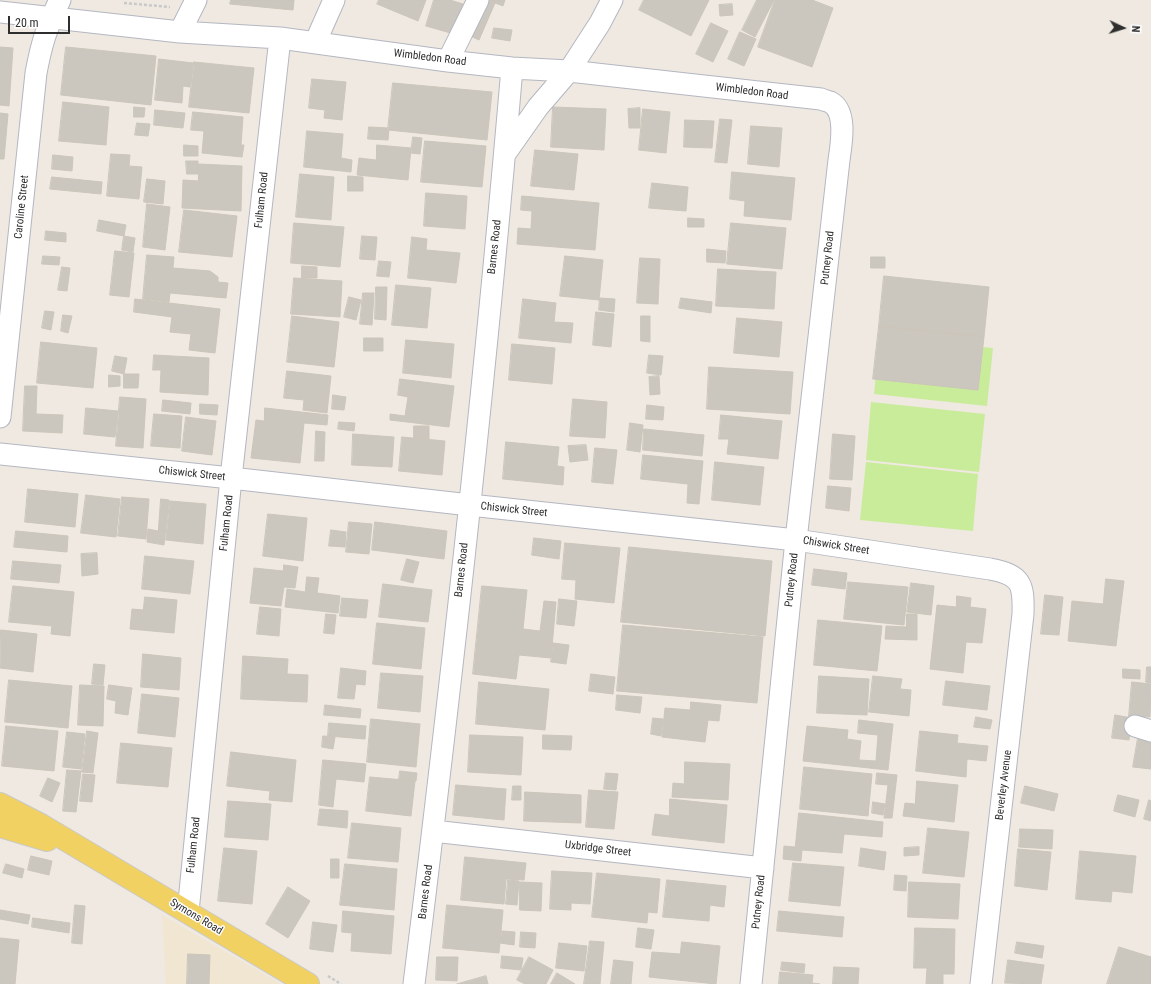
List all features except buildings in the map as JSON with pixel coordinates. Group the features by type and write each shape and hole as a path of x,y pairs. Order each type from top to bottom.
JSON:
{"main road":[{"name":"Symons Road","path":"0,804 41,825 308,984"},
{"name":"Symons Road","path":"0,826 83,851"}],"street":[{"path":"180,32 196,0"},
{"path":"314,43 334,0"},
{"path":"448,61 478,0"},
{"path":"504,155 538,108 569,71 600,23 612,0"},
{"name":"Wimbledon Road","path":"0,12 55,9 180,32 280,38 448,61 512,68 569,71 821,99 831,102 837,109 841,117 842,128"},
{"name":"Caroline Street","path":"0,417 36,73 42,44 55,9"},
{"name":"Fulham Road","path":"188,912 231,478 280,38"},
{"name":"Barnes Road","path":"414,984 470,505 512,68"},
{"name":"Putney Road","path":"751,984 796,540 842,128"},
{"name":"Chiswick Street","path":"0,454 796,540 1004,572 1015,578 1021,586"},
{"name":"Beverley Avenue","path":"981,984 1024,614 1024,598 1021,586"},
{"name":"Uxbridge Street","path":"433,831 763,868"}],"shaded area":[{"path":"162,915 281,984 166,984"}],"green space":[{"path":"880,337 993,348 987,406 874,394"},
{"path":"871,402 985,414 979,472 866,460"},
{"path":"866,462 978,474 973,531 860,520"}]}
